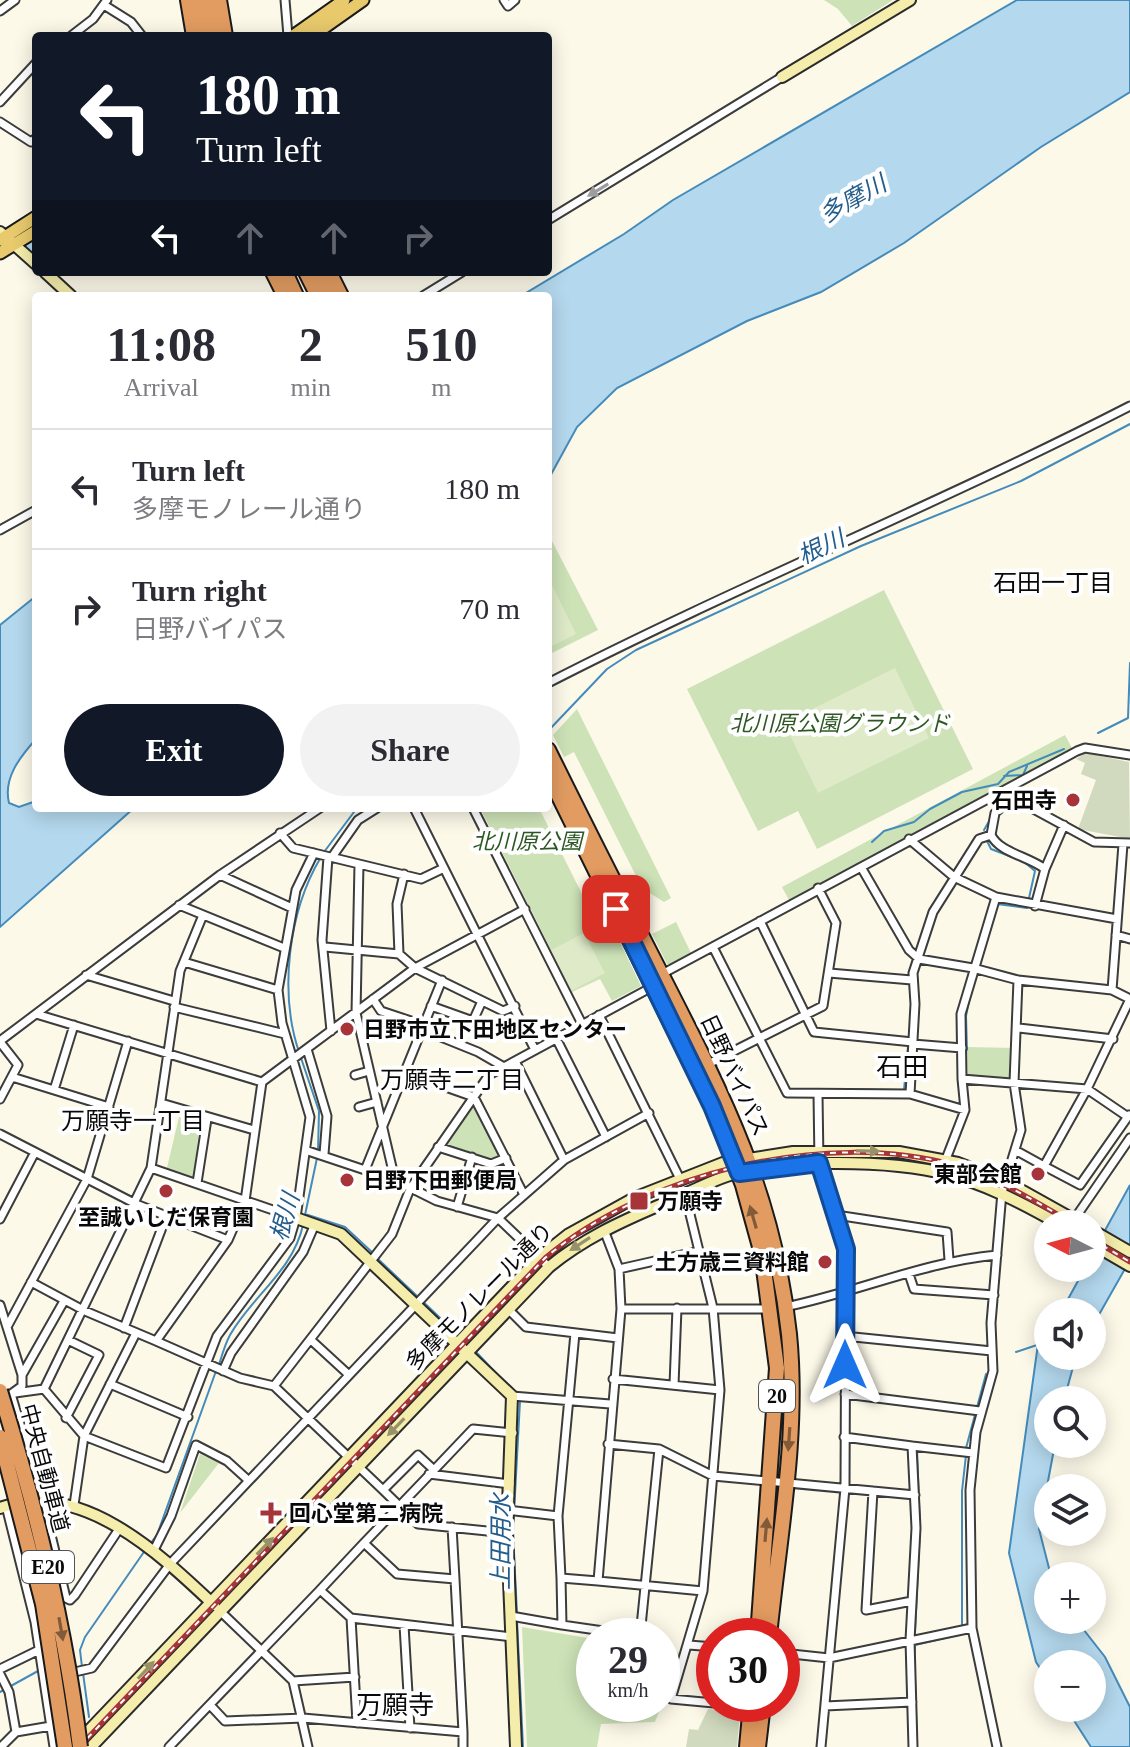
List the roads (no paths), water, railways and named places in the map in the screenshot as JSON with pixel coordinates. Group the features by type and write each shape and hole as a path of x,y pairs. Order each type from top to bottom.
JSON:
{"highway":[{"path":"188,0 197,30"},
{"path":"197,30 198,0"},
{"path":"197,30 209,0"},
{"path":"219,0 224,32"},
{"name":"日野バイパス","path":"552,759 588,842 658,980 769,1221 791,1389 760,1618"},
{"name":"日野バイパス","path":"552,781 588,842"},
{"name":"日野バイパス","path":"658,980 708,1064 744,1165"},
{"name":"中央自動車道","path":"6,1392 57,1604 80,1747"},
{"name":"中央自動車道","path":"0,1437 43,1604 65,1747"},
{"name":"日野バイパス","path":"770,1618 778,1483"},
{"path":"747,1747 752,1722"},
{"path":"756,1722 758,1747"}],"main road":[{"path":"296,32 344,0"},
{"path":"318,32 363,0"},
{"path":"782,77 910,0"},
{"path":"0,253 5,239 32,220"},
{"path":"5,239 32,232"},
{"path":"5,239 32,261"},
{"path":"49,276 67,292"},
{"name":"多摩モノレール通り","path":"73,1747 540,1257 602,1214 680,1179 744,1165 899,1152 946,1159 1052,1210"},
{"name":"多摩モノレール通り","path":"819,1157 927,1167 1004,1186 1039,1210"},
{"name":"多摩モノレール通り","path":"91,1747 549,1267 604,1230 744,1165"},
{"path":"296,1218 341,1234 373,1258 457,1344 514,1395 510,1484 512,1511 507,1533 515,1617 512,1637 516,1747"},
{"path":"1106,1238 1130,1252"},
{"path":"1106,1252 1130,1266"},
{"path":"3,1507 43,1501 74,1505 119,1529 170,1564 221,1612"}],"street":[{"path":"0,11 15,0"},
{"path":"285,0 289,32"},
{"path":"504,0 508,6 515,0"},
{"path":"75,32 106,3 139,32"},
{"path":"0,102 32,67"},
{"path":"552,218 782,77"},
{"path":"0,122 32,141"},
{"path":"430,292 456,276"},
{"path":"552,681 687,614 1053,446 1130,406"},
{"path":"0,530 32,512"},
{"path":"274,1386 392,1234 410,1189 489,1075 818,888 1004,793 1080,750 1130,755"},
{"path":"1004,793 1094,842 1126,844 1112,990"},
{"path":"991,835 995,813 1012,798"},
{"path":"0,1099 18,1065 0,1042 179,905 314,812"},
{"path":"331,1031 323,896 329,857 358,820 371,812"},
{"path":"416,812 535,1050"},
{"path":"475,812 582,1024"},
{"path":"1035,906 1045,869 1064,825"},
{"path":"280,833 293,848 421,879 444,868"},
{"path":"991,835 1004,850 1022,854 1045,869"},
{"path":"910,1094 915,1004 912,980 933,912 979,839 991,835"},
{"path":"909,839 954,877 996,897 1117,919"},
{"path":"44,1389 84,1436 166,1468 209,1364 217,1336 290,1238 308,1151 310,1117 285,1034 278,990 292,908 300,879 314,854"},
{"path":"359,864 356,1013 395,1180"},
{"path":"861,867 909,950 919,959 973,968 1018,980 1112,990 1130,999 1113,1039 1044,1166"},
{"path":"399,954 397,904 404,874"},
{"path":"220,875 292,908"},
{"path":"708,1064 823,1006 836,923 818,888"},
{"path":"946,1159 965,1110 961,1014 996,897"},
{"path":"179,905 284,948"},
{"path":"156,1341 228,1240 245,1201 262,1082 415,968 525,909"},
{"path":"44,1389 85,1311 151,1168 174,1004 184,962 203,915"},
{"path":"760,921 814,1032 962,1048"},
{"path":"1116,935 1130,939"},
{"path":"325,947 399,954 415,968 503,1011 515,1006"},
{"path":"713,947 787,1093 910,1094 965,1110"},
{"path":"184,962 278,990"},
{"path":"829,973 912,980"},
{"path":"86,975 174,1004 285,1034"},
{"path":"365,1170 442,980"},
{"path":"997,1747 966,1629 968,1453 977,1410 993,1371 994,1295 1004,1186 1021,1130 1014,1083 1019,1028 1018,980"},
{"path":"373,999 381,1011 478,1052 504,1067"},
{"path":"431,1006 473,1021 482,1001"},
{"path":"36,1014 262,1082"},
{"path":"599,1015 680,1179"},
{"path":"54,1090 74,1025"},
{"path":"1019,1028 1113,1039"},
{"path":"556,1038 606,1137"},
{"path":"7,1327 87,1179 128,1041"},
{"path":"305,1050 327,1116 324,1154"},
{"path":"515,1061 564,1160"},
{"path":"355,1075 369,1071"},
{"path":"403,1072 474,1097 524,1195"},
{"path":"12,1077 109,1107"},
{"path":"962,1079 1087,1089 1129,1115 1080,1185 1015,1150"},
{"path":"818,1094 819,1157 846,1249 845,1488 821,1747"},
{"path":"359,1107 377,1102"},
{"path":"161,1103 207,1119 254,1130"},
{"path":"45,1679 89,1669 170,1564 498,1218 564,1160 649,1113"},
{"path":"197,1183 207,1119"},
{"path":"0,1134 136,1204 228,1240"},
{"path":"1084,1210 1130,1138"},
{"path":"438,1147 491,1164 506,1158"},
{"path":"308,1151 395,1180 457,1207 498,1218 549,1267"},
{"path":"0,1219 35,1152"},
{"path":"457,1207 472,1157"},
{"path":"151,1168 296,1218"},
{"path":"685,1194 713,1308 720,1390 703,1591 671,1699 696,1701"},
{"path":"836,1215 947,1232 949,1260"},
{"path":"124,1328 166,1217"},
{"path":"222,1371 231,1353 303,1252 315,1224"},
{"path":"598,1581 610,1404 621,1309 619,1269 604,1230"},
{"path":"619,1269 699,1251"},
{"path":"621,1309 778,1308 844,1294 949,1260 997,1255"},
{"path":"909,1274 914,1289 994,1295"},
{"path":"31,1282 85,1311 222,1371 274,1386 418,1524 507,1533"},
{"path":"22,1375 64,1301"},
{"path":"0,1305 22,1375 22,1386 0,1397"},
{"path":"674,1385 677,1308"},
{"path":"508,1309 526,1327 618,1338"},
{"path":"74,1505 84,1436 136,1333"},
{"path":"562,1625 558,1516 575,1333"},
{"path":"844,1336 992,1351"},
{"path":"311,1340 348,1374"},
{"path":"66,1418 99,1355 70,1341"},
{"path":"613,1379 720,1390"},
{"path":"110,1384 188,1417"},
{"path":"6,1392 44,1389"},
{"path":"6,1392 43,1501 66,1598 70,1600 119,1529"},
{"path":"845,1394 977,1410"},
{"path":"514,1395 610,1404"},
{"path":"169,1747 473,1429 513,1433"},
{"path":"844,1437 968,1453"},
{"path":"608,1444 659,1449 713,1476 915,1495"},
{"path":"148,1548 171,1516 196,1445 227,1461 248,1480"},
{"path":"912,1446 915,1495 910,1640 913,1747"},
{"path":"642,1618 659,1449"},
{"path":"383,1490 418,1455 432,1472 510,1484"},
{"path":"873,1491 866,1610 912,1601"},
{"path":"3,1507 39,1650 54,1747"},
{"path":"512,1511 558,1516"},
{"path":"452,1527 463,1747"},
{"path":"364,1543 397,1574 455,1579"},
{"path":"561,1578 703,1591"},
{"path":"320,1590 351,1618 512,1637"},
{"path":"221,1612 293,1681 308,1747"},
{"path":"515,1617 576,1627"},
{"path":"351,1618 357,1723"},
{"path":"404,1625 410,1728"},
{"path":"800,1655 829,1658 966,1629"},
{"path":"689,1645 696,1646"},
{"path":"16,1732 0,1671 39,1650"},
{"path":"293,1681 355,1677"},
{"path":"825,1706 912,1702"},
{"path":"210,1705 225,1721 303,1718 463,1732"},
{"path":"1,1747 16,1732 51,1726"}],"water":[{"name":"多摩川","path":"1017,0 1130,0 1130,92 1041,147 904,243 821,292 747,321 617,388 577,427 552,473 552,292 528,292 624,234 673,200"},
{"path":"32,599 32,744 11,777 9,803 19,807 32,802 32,812 129,812 0,927 0,625"},
{"path":"1130,1185 1130,1260 1106,1302 1106,1298 1069,1298 1077,1282 1106,1282 1106,1229"},
{"path":"1034,1370 1072,1370 1068,1386 1034,1386 1034,1458 1052,1458 1049,1474 1034,1474 1034,1546 1043,1546 1047,1562 1034,1562 1034,1634 1087,1634 1100,1650 1034,1650 1034,1654 1009,1553"},
{"path":"1106,1659 1130,1707 1130,1747 1091,1747 1075,1722 1106,1722"}],"waterway":[{"path":"28,249 32,247"},
{"name":"根川","path":"552,727 607,669 636,650 861,546 1021,481 1130,424"},
{"path":"1098,733 1128,718 1130,663"},
{"path":"872,842 884,831 914,822 930,809 962,792 998,784 1009,772 1064,749"},
{"path":"1004,776 1023,775 1027,766"},
{"path":"984,830 1003,797"},
{"name":"根川","path":"324,852 354,812"},
{"path":"987,841 991,849 1017,859"},
{"name":"根川","path":"299,1052 289,1004 290,953 301,902 321,857"},
{"path":"1023,861 1035,871 1029,898"},
{"path":"997,904 1027,908"},
{"path":"967,1050 966,1016 970,996"},
{"path":"822,1089 904,1090 908,1047"},
{"name":"根川","path":"301,1058 319,1111 318,1152"},
{"path":"822,1099 822,1122"},
{"name":"根川","path":"305,1215 317,1158"},
{"path":"827,1173 835,1203"},
{"name":"上田用水","path":"305,1214 345,1227 374,1254"},
{"path":"841,1223 849,1249"},
{"name":"根川","path":"219,1365 230,1335 281,1270 298,1241 303,1225"},
{"name":"上田用水","path":"378,1259 456,1333"},
{"path":"1016,1352 1034,1346"},
{"name":"上田用水","path":"477,1353 517,1395"},
{"name":"根川","path":"150,1544 157,1535 216,1371"},
{"path":"966,1448 986,1374"},
{"name":"上田用水","path":"517,1614 513,1532 520,1401"},
{"path":"849,1442 905,1449"},
{"path":"915,1633 920,1528 917,1450"},
{"path":"962,1628 962,1491 966,1455"},
{"name":"根川","path":"82,1667 80,1650 85,1637 146,1549"},
{"name":"上田用水","path":"517,1620 523,1747"},
{"path":"914,1670 915,1645 962,1634"},
{"path":"0,1692 38,1671"},
{"path":"83,1673 89,1717"},
{"path":"915,1680 917,1747"}],"railway":[{"path":"79,1747 545,1258 586,1228 633,1203 685,1182 739,1166 795,1156 850,1152 904,1155 954,1165 1001,1183 1049,1210"},
{"path":"1106,1247 1130,1262"}],"place":[{"name":"石田寺","path":"1073,800"},
{"name":"日野市立下田地区センター","path":"347,1029"},
{"name":"東部会館","path":"1038,1174"},
{"name":"日野下田郵便局","path":"347,1180"},
{"name":"至誠いしだ保育園","path":"166,1191"},
{"name":"万願寺","path":"639,1201"},
{"name":"土方歳三資料館","path":"825,1262"},
{"name":"回心堂第二病院","path":"271,1513"}],"district":[{"name":"石田一丁目","path":"1053,583"},
{"name":"石田","path":"902,1067"},
{"name":"万願寺二丁目","path":"452,1080"},
{"name":"万願寺一丁目","path":"133,1121"},
{"name":"万願寺","path":"395,1705"}],"park label":[{"name":"北川原公園グラウンド","path":"840,723"},
{"name":"北川原公園","path":"527,841"}]}
